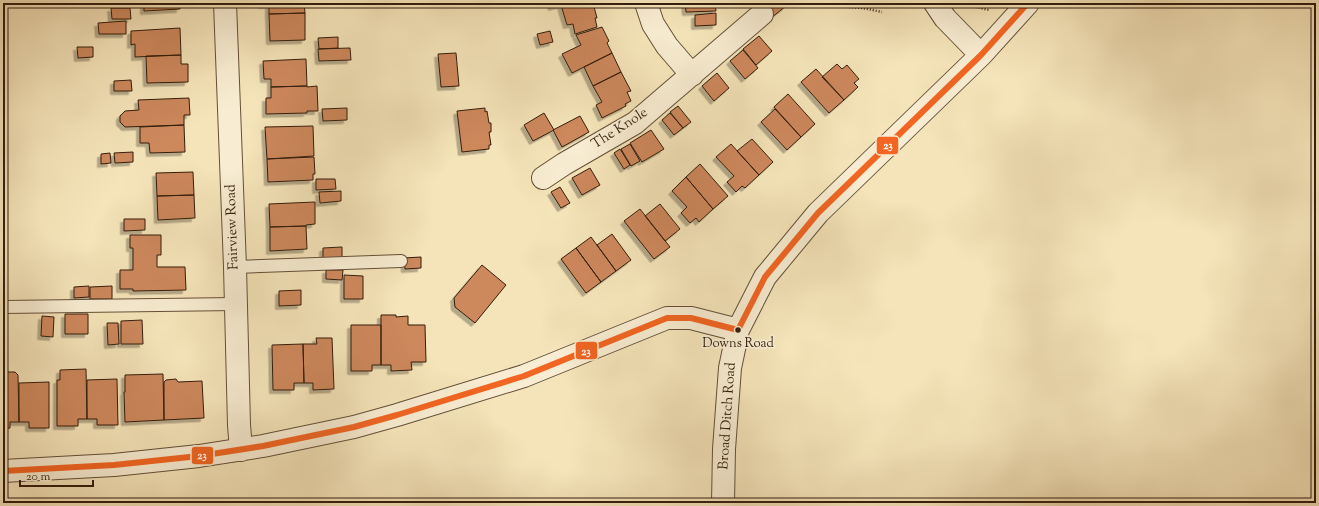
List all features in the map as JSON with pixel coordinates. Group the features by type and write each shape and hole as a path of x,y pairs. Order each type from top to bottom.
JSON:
{"street":[{"name":"Fairview Road","path":"225,3 241,450"},
{"path":"646,3 653,24 667,46 692,75"},
{"path":"935,3 945,18 981,55"},
{"path":"3,471 151,462 278,444 372,423 457,398 535,372 667,318 691,318 738,330 765,277 818,213 981,55 1028,3"},
{"name":"The Knole","path":"543,178 564,164 635,123 762,14"},
{"name":"Broad Ditch Road","path":"723,503 724,449 730,368 738,330"}],"lane":[{"path":"235,267 401,261"},
{"path":"3,307 236,304"}],"path":[{"path":"847,3 847,7 882,12"},
{"path":"963,4 981,9 992,10"}],"building":[{"path":"144,3 180,3 180,9 144,11"},
{"path":"262,3 304,3 305,13 269,14 269,4 262,5"},
{"path":"551,3 568,3 552,7"},
{"path":"568,3 593,3 597,18 595,18 597,27 575,34 573,24 567,25 561,5"},
{"path":"685,3 715,3 716,11 686,12"},
{"path":"773,3 784,3 786,6 771,18 765,10"},
{"path":"111,8 130,8 131,19 112,19"},
{"path":"305,13 305,40 270,41 269,14"},
{"path":"716,13 716,25 695,26 695,15"},
{"path":"126,21 126,34 99,34 98,23"},
{"path":"602,27 609,41 607,43 612,53 572,73 562,54 581,45 576,35"},
{"path":"180,28 181,55 135,57 135,44 131,45 131,31"},
{"path":"550,31 553,42 540,45 537,34"},
{"path":"759,36 772,51 756,65 743,49"},
{"path":"338,37 338,48 319,49 318,38"},
{"path":"77,47 93,47 93,57 78,58"},
{"path":"350,48 351,60 319,61 318,49"},
{"path":"743,50 758,68 745,79 730,61"},
{"path":"456,53 459,86 441,87 438,54"},
{"path":"612,53 621,72 593,86 584,67"},
{"path":"181,55 181,64 188,64 188,82 147,83 146,56"},
{"path":"306,59 307,86 271,87 271,79 264,79 263,61"},
{"path":"837,64 842,69 847,65 859,79 854,83 858,87 844,100 822,77"},
{"path":"816,69 844,100 829,113 801,82"},
{"path":"621,72 631,91 627,92 631,101 625,104 626,106 602,118 596,105 602,102 593,86"},
{"path":"717,73 729,88 714,101 702,86"},
{"path":"131,80 132,91 114,91 114,81"},
{"path":"317,86 318,111 307,111 307,113 266,114 266,98 271,98 271,87"},
{"path":"788,94 815,124 801,137 774,107"},
{"path":"189,98 190,115 184,115 184,125 125,127 120,122 120,116 125,111 139,110 138,100"},
{"path":"678,106 691,122 683,128 670,112"},
{"path":"347,108 347,120 323,121 322,109"},
{"path":"485,108 489,123 491,123 491,132 489,132 491,145 489,145 489,149 462,152 457,111"},
{"path":"775,109 801,137 787,150 761,122"},
{"path":"544,113 554,130 533,141 524,125"},
{"path":"670,113 683,128 674,135 662,120"},
{"path":"580,116 589,132 562,147 553,130"},
{"path":"184,125 185,152 150,153 149,143 140,143 140,127"},
{"path":"313,126 314,156 267,159 265,127"},
{"path":"651,130 664,149 642,162 630,143"},
{"path":"752,139 773,162 759,175 737,151"},
{"path":"630,144 640,161 631,166 621,149"},
{"path":"731,144 759,175 745,188 742,186 736,192 727,182 734,176 716,157"},
{"path":"620,149 630,165 624,169 614,153"},
{"path":"133,152 133,162 115,163 114,153"},
{"path":"110,153 111,163 101,164 101,154"},
{"path":"314,157 315,174 313,174 313,180 268,182 267,159"},
{"path":"700,164 728,196 713,209 686,177"},
{"path":"590,168 600,185 582,195 572,178"},
{"path":"193,172 194,195 157,196 156,173"},
{"path":"686,177 713,209 699,222 696,218 690,223 681,213 687,207 672,191"},
{"path":"316,179 335,179 336,189 316,190"},
{"path":"560,187 570,203 561,208 551,192"},
{"path":"341,191 341,201 320,203 319,192"},
{"path":"194,195 195,218 158,220 157,196"},
{"path":"315,202 315,224 306,226 270,227 269,204"},
{"path":"660,204 680,229 665,241 645,216"},
{"path":"640,209 670,247 654,259 624,221"},
{"path":"124,219 145,219 145,230 124,231"},
{"path":"306,226 307,249 270,251 270,227"},
{"path":"612,234 631,260 616,271 597,245"},
{"path":"130,235 161,235 161,255 157,255 157,267 185,267 186,290 133,291 133,289 120,289 120,270 133,270 133,248 130,248"},
{"path":"591,237 616,271 601,282 576,248"},
{"path":"342,247 342,259 323,259 323,248"},
{"path":"576,248 601,282 586,293 561,259"},
{"path":"421,257 421,268 405,269 404,258"},
{"path":"482,265 506,285 475,323 455,307 454,298"},
{"path":"326,270 343,270 342,280 326,279"},
{"path":"344,275 363,276 363,299 344,299"},
{"path":"89,286 89,297 74,298 74,287"},
{"path":"112,286 112,299 90,299 90,287"},
{"path":"301,290 301,305 279,306 279,291"},
{"path":"65,314 88,314 88,334 65,334"},
{"path":"381,315 396,315 396,317 408,316 408,325 425,325 426,362 411,362 412,370 391,371 391,365 381,365"},
{"path":"42,316 54,317 53,337 41,336"},
{"path":"142,320 143,344 121,344 121,321"},
{"path":"107,323 118,323 119,344 108,345"},
{"path":"351,325 381,325 381,365 372,365 372,371 351,371"},
{"path":"316,338 332,338 334,389 313,390 313,383 304,383 303,344 317,344"},
{"path":"303,344 304,383 294,383 294,390 273,390 272,345"},
{"path":"86,369 87,419 78,419 78,426 57,426 57,380 60,380 60,370"},
{"path":"6,372 15,372 18,375 19,422 10,422 10,428 3,429 3,376"},
{"path":"163,374 164,420 125,422 125,375"},
{"path":"117,379 118,425 97,425 97,419 87,419 87,380"},
{"path":"176,379 178,382 202,381 204,418 164,420 164,382 166,380"},
{"path":"49,382 49,428 29,428 29,422 19,422 19,383"}],"transit line":[{"name":"23","path":"3,471 114,465 199,456 263,446 354,427 524,376 667,318 691,318 738,330 765,277 818,213 981,55 1028,3"}],"place":[{"name":"Downs Road","path":"738,330"}]}
